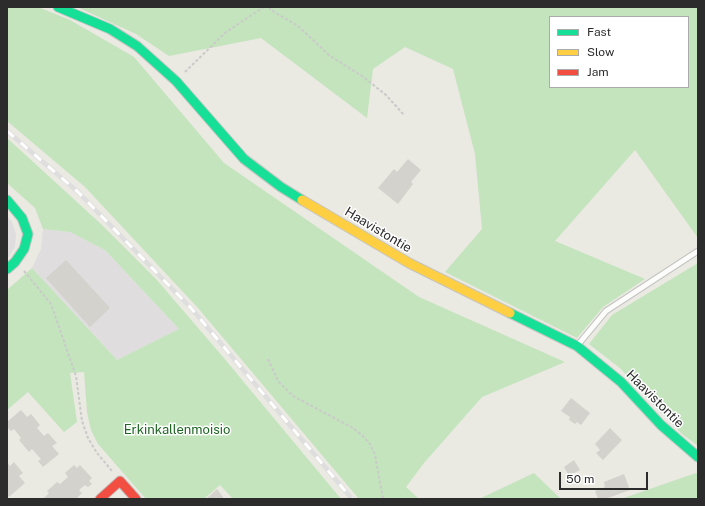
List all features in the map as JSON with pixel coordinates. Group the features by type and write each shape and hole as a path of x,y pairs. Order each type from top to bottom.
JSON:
{"street":[{"name":"Haavistontie","path":"58,7 110,29 136,46 176,81 244,159 281,186 409,263 577,346 621,382 661,425 698,457"},
{"path":"7,200 22,218 28,234 24,249 7,270"},
{"path":"100,499 120,482 136,499"}],"lane":[{"path":"577,346 606,311 698,251"}],"path":[{"path":"176,81 226,32 264,7"},
{"path":"269,7 270,10 298,26 330,56 362,76 386,95 404,115"},
{"path":"15,262 35,282 51,304 60,324 76,376 82,421 88,438 97,453 120,482"},
{"path":"268,359 278,381 293,396 353,428 370,444 375,455 383,499"}],"shaded area":[{"path":"7,217 11,220 16,234 15,247 7,259"},
{"path":"43,229 70,232 105,250 179,329 117,360 32,268 41,249"}],"green space":[{"path":"7,7 38,7 70,20 134,57 224,163 419,297 565,362 482,397 424,463 406,487 419,499 359,499 198,308 85,187 7,121"},
{"path":"77,7 698,7 698,238 635,150 555,241 645,279 603,307 577,338 445,272 482,229 475,154 453,69 405,47 373,69 367,118 261,38 169,56 136,34"},
{"name":"Erkinkallenmoisio","path":"7,138 102,225 156,279 341,499 233,499 220,485 204,499 146,499 98,444 91,430 87,412 84,372 70,373 77,422 64,432 28,392 7,410 7,290 32,268 117,360 179,329 105,250 70,232 43,229 35,208 7,183"},
{"path":"698,263 698,446 682,434 621,369 589,344 612,315"},
{"path":"534,473 561,499 479,499"},
{"path":"696,473 698,474 698,499 621,499"}],"building":[{"path":"408,159 421,170 411,182 413,184 398,204 378,188 394,169 397,172"},
{"path":"66,260 110,308 90,327 46,278"},
{"path":"571,398 590,413 581,425 577,422 575,424 569,420 570,417 561,411"},
{"path":"21,410 27,417 31,414 40,425 37,428 44,436 48,433 57,443 52,446 59,454 43,467 38,461 41,459 32,449 29,452 19,440 21,438 14,429 11,431 7,427 7,422"},
{"path":"610,428 622,440 603,460 596,453 600,450 595,444"},
{"path":"574,460 580,470 569,476 564,467"},
{"path":"7,462 10,466 14,462 23,473 19,476 25,483 9,497 7,495"},
{"path":"74,465 77,468 80,465 92,478 89,481 92,484 88,487 85,485 79,490 82,493 76,499 43,499 49,493 47,491 57,482 60,484 68,477 65,473"},
{"path":"624,474 630,490 605,499 598,499 595,491 605,487 604,482"},
{"path":"217,489 223,497 222,499 206,499"}],"railway":[{"path":"7,131 78,192 191,308 352,499"}],"traffic: fast":[{"path":"58,7 110,29 137,46 176,81 244,159 281,187 302,200"},
{"path":"7,200 22,218 28,234 24,249 15,262 7,269"},
{"path":"510,313 577,346 621,382 661,425 698,457"}],"traffic: slow":[{"path":"302,200 409,263 510,313"}],"traffic: jam":[{"path":"100,499 120,481 136,499"}]}
